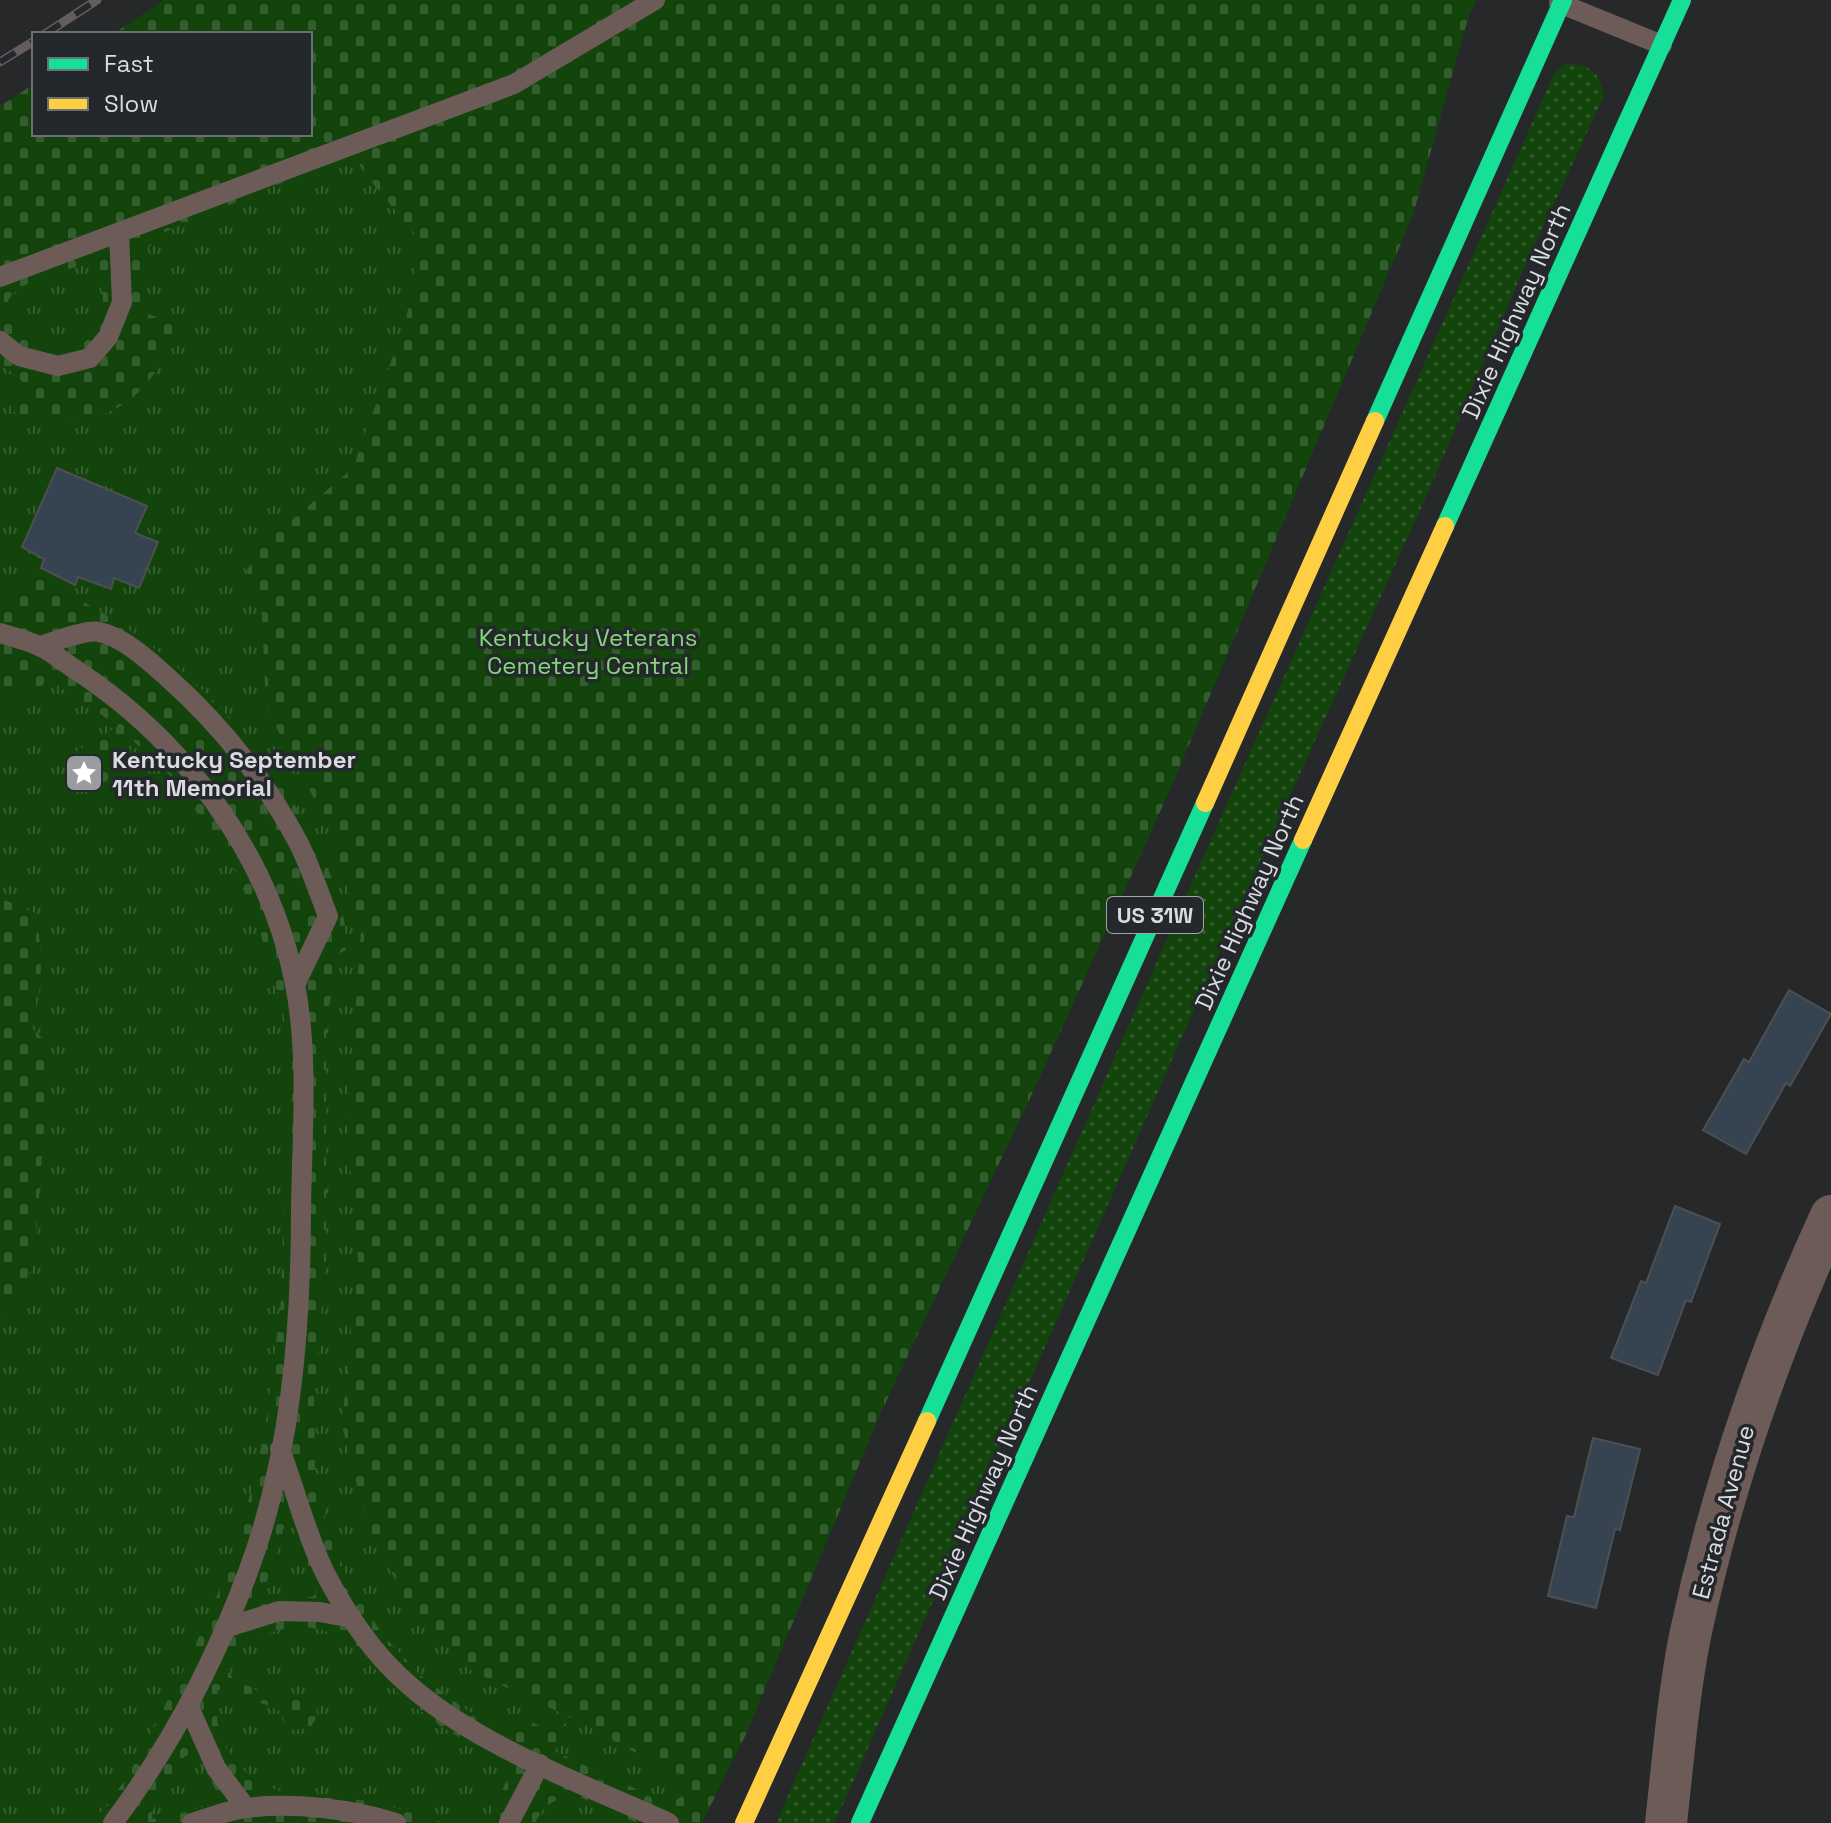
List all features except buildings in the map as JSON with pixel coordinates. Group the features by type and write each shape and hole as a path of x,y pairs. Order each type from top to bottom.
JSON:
{"highway":[{"name":"Dixie Highway North","path":"860,1823 1682,0"},
{"name":"US 31W","path":"744,1823 1073,1099 1559,1"}],"street":[{"name":"Estrada Avenue","path":"1666,1823 1690,1637 1730,1475 1767,1366 1831,1216"}],"lane":[{"path":"0,277 514,84 656,0"},
{"path":"1559,1 1662,45"},
{"path":"0,341 19,356 58,366 90,358 108,337 122,302 119,233"},
{"path":"40,646 96,631 115,638 148,660 227,736 268,791 299,845 328,916 295,985"},
{"path":"0,633 40,646 102,688 157,734 207,791 252,862 282,936 295,985 302,1065 301,1290 292,1383 280,1449 249,1569 225,1628 189,1707 113,1823"},
{"path":"280,1449 325,1573 352,1618 388,1665 428,1700 473,1731 669,1823"},
{"path":"225,1628 279,1611 320,1612 352,1618"},
{"path":"189,1707 216,1768 246,1808"},
{"path":"509,1823 540,1764"},
{"path":"192,1823 246,1808 317,1807 364,1813 396,1823"}],"green space":[{"name":"Kentucky Veterans Cemetery Central","path":"164,0 1477,0 1469,15 1413,215 1173,783 1041,1075 882,1410 746,1734 702,1823 0,1823 0,106 32,85 32,136 312,136 312,32 116,32"},
{"path":"1566,64 1588,68 1597,75 1604,96 1520,277 1426,497 1243,899 837,1818 833,1823 776,1823 1555,72"},
{"path":"353,153 364,173 420,240 406,320 353,468 265,543 246,571 261,590 266,708 332,832 361,932 347,1128 358,1259 342,1425 367,1525 409,1606 468,1669 679,1772 683,1795 670,1805 554,1751 566,1737 566,1724 557,1720 552,1731 519,1717 513,1735 463,1708 420,1675 382,1634 351,1585 328,1533 315,1468 314,1394 326,1263 326,1021 339,954 346,950 344,920 333,880 297,809 236,724 159,652 114,620 62,590 67,581 75,585 78,577 110,589 114,578 139,587 158,542 135,533 147,506 57,469 32,573 15,604 0,599 0,363 24,383 14,412 43,419 71,420 96,416 118,407 138,393 154,373 167,349 175,320 151,315 144,309 139,273 142,258 151,245 165,232"},
{"path":"88,265 97,276 103,303 101,319 94,333 70,350 55,351 40,346 26,335 12,316 8,308 11,296 42,277"},
{"path":"47,678 118,726 74,753 74,774 92,790 101,785 118,768 128,736 179,784 224,849 253,907 282,1008 287,1095 281,1301 265,1431 237,1549 189,1660 126,1779 93,1823 0,1823 0,1325 34,1265 48,1044 32,1028 41,971 36,913 0,898 0,701 15,697 27,687 38,692"},
{"path":"289,1526 295,1529 317,1593 312,1597 291,1596 271,1601 264,1598 264,1590 283,1529"},
{"path":"303,1626 329,1632 352,1645 404,1699 442,1727 502,1761 508,1770 506,1782 488,1823 445,1823 374,1802 294,1794 276,1790 244,1771 225,1746 219,1731 218,1690 231,1690 280,1711 284,1723 293,1730 309,1728 315,1721 317,1710 311,1698 294,1694 283,1702 236,1681 226,1670 240,1651 258,1638"},
{"path":"189,1754 195,1756 219,1798 216,1803 158,1820 152,1818 155,1804 164,1788 183,1758"},
{"path":"571,1793 637,1823 535,1823 548,1806"}],"railway":[{"path":"48,32 97,0"},
{"path":"0,62 32,42"}],"traffic: fast":[{"path":"1375,421 1563,0"},
{"path":"1445,526 1682,0"},
{"path":"927,1421 1205,803"},
{"path":"860,1823 1303,840"}],"traffic: slow":[{"path":"1205,803 1375,421"},
{"path":"1303,840 1445,526"},
{"path":"744,1823 927,1421"}],"place":[{"name":"Kentucky September 11th Memorial","path":"84,773"}]}
